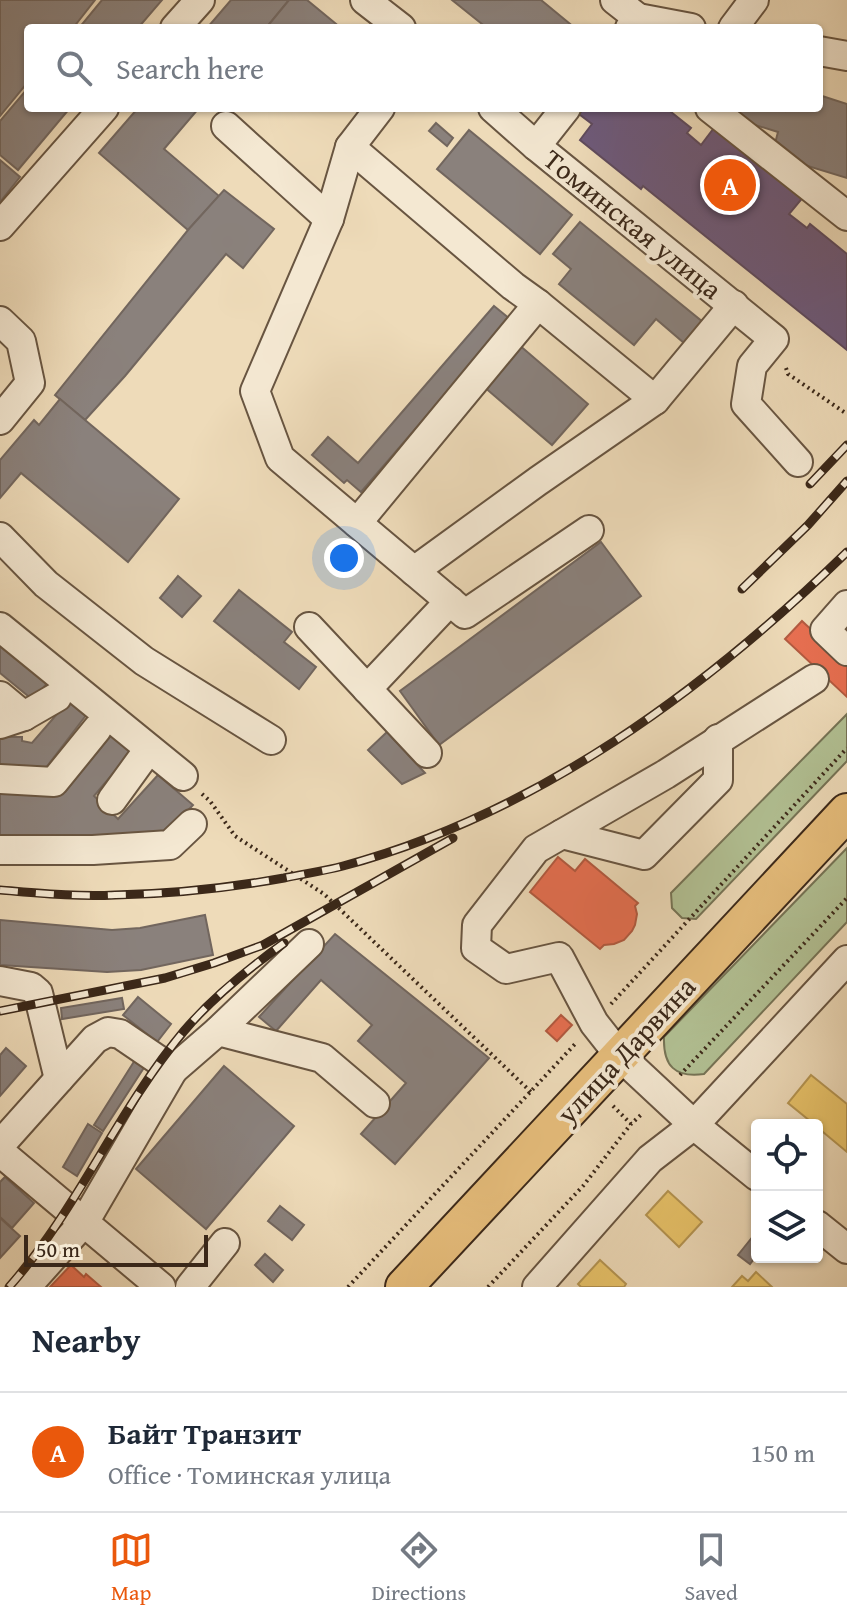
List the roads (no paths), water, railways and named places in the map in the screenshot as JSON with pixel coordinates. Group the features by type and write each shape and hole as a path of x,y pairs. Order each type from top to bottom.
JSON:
{"main road":[{"name":"улица Дарвина","path":"404,1287 847,812"}],"street":[{"path":"179,24 200,0"},
{"path":"365,0 396,24"},
{"path":"615,0 634,23"},
{"path":"736,24 754,0"},
{"path":"823,52 847,56"},
{"path":"0,226 100,112"},
{"path":"377,112 350,147 329,219 255,391 280,458 465,614 589,530"},
{"name":"Томинская улица","path":"498,112 774,339 752,366 746,404 798,462"},
{"path":"536,146 563,112"},
{"path":"715,112 847,216"},
{"path":"226,126 329,219"},
{"path":"350,147 513,286 655,400"},
{"path":"357,523 538,304"},
{"path":"414,571 655,400 734,305"},
{"path":"0,321 21,341 30,383 0,420"},
{"path":"0,537 46,584 144,661 271,740"},
{"path":"367,689 450,601"},
{"path":"847,605 825,630 847,651"},
{"path":"0,627 183,776"},
{"path":"309,627 427,753"},
{"path":"751,1171 694,1125 620,1056 594,1023 559,957 506,969 476,948 477,925 536,849 666,774 814,679"},
{"path":"0,696 12,720 57,697"},
{"path":"0,779 54,782 97,729"},
{"path":"562,834 644,855 718,780 718,739"},
{"path":"112,800 149,749"},
{"path":"0,850 93,850 170,845 192,824"},
{"path":"26,1287 85,1221 173,1070 309,944"},
{"path":"537,1287 650,1159 694,1125 847,960"},
{"path":"0,981 20,983 38,993 59,1079"},
{"path":"218,1031 322,1058 375,1103"},
{"path":"0,1145 95,1039 108,1032 120,1034 173,1070"},
{"path":"0,1152 161,1287"},
{"path":"823,1230 847,1249"},
{"path":"190,1287 225,1243"}],"railway":[{"path":"810,484 847,445"},
{"path":"742,589 808,525 847,481"},
{"path":"0,890 101,895 221,888 336,868 415,843 484,814 550,780 614,741 736,652 847,552"},
{"path":"0,1011 165,978 263,945 453,838"},
{"path":"9,1287 56,1225 138,1094 184,1031 231,984 284,943"}],"place":[{"name":"Байт Транзит","path":"730,185"}]}
